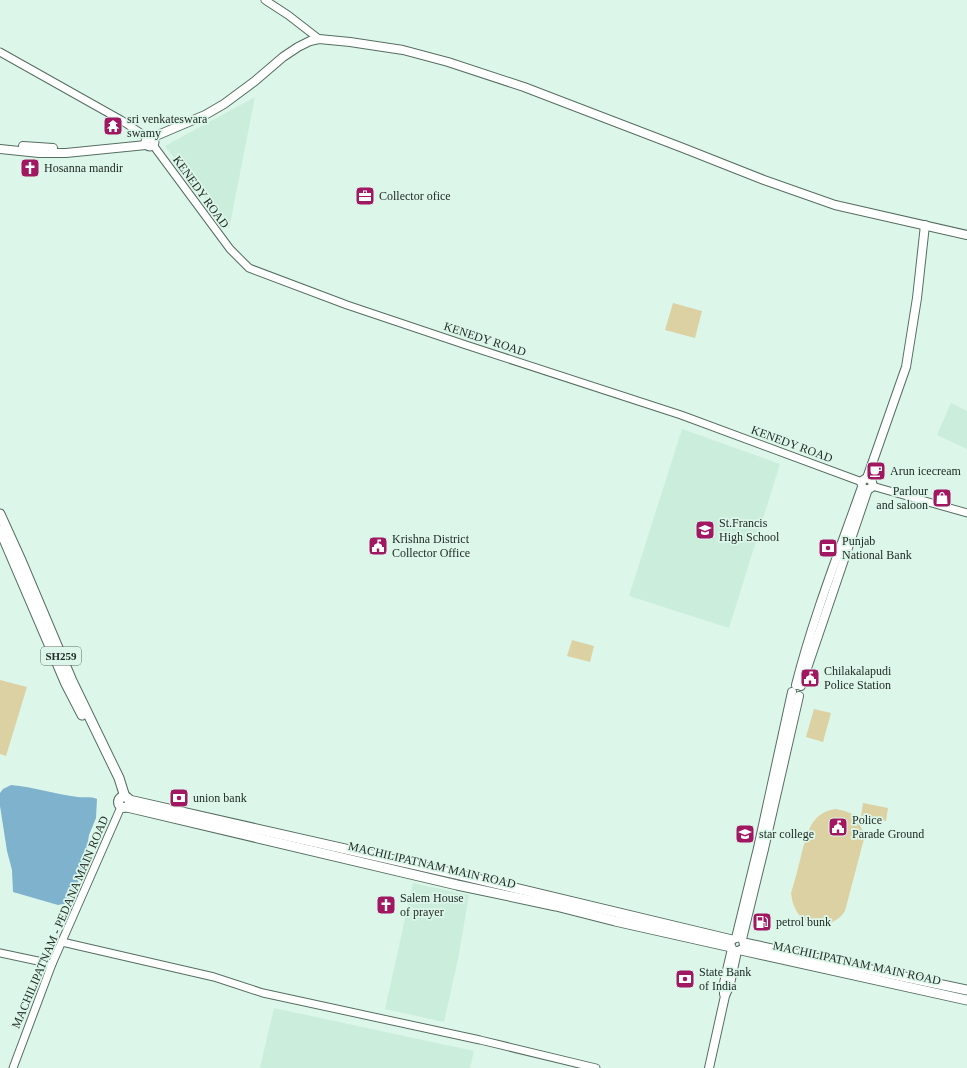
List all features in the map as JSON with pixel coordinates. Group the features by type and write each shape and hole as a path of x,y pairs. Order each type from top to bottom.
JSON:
{"main road":[{"path":"0,149 39,153 66,153 149,141 205,116 255,81 283,57 298,47 310,41 319,39 403,50 448,62 524,87 764,180 835,205 967,235"},
{"path":"0,144 62,148 90,147 149,141"},
{"path":"709,1068 724,996 730,984 758,848 797,690 803,659 828,582 866,484 906,367 917,298 924,225"},
{"name":"SH259","path":"0,514 72,681 119,778 124,802"},
{"name":"SH259","path":"0,530 5,550 66,684 115,779 124,802"},
{"name":"MACHILIPATNAM MAIN ROAD","path":"124,802 210,822 456,874 737,945 967,1000"},
{"name":"MACHILIPATNAM MAIN ROAD","path":"737,945 967,990"}],"street":[{"path":"265,0 288,15 319,39"},
{"name":"KENEDY ROAD","path":"0,52 121,120 149,141 230,249 249,268 347,305 680,415 866,484 967,513"},
{"name":"MACHILIPATNAM - PEDANA MAIN ROAD","path":"13,1068 52,964 124,802"},
{"path":"62,942 214,977 263,993 480,1040 596,1068"},
{"path":"0,953 52,964"}],"shaded area":[{"path":"255,97 229,229 165,146"},
{"path":"673,303 702,311 695,338 665,330"},
{"path":"951,403 967,411 967,449 937,435"},
{"name":"St.Francis High School","path":"682,429 780,464 729,628 629,596"},
{"path":"572,640 594,646 590,662 567,656"},
{"path":"0,680 27,687 6,756 0,754"},
{"path":"814,709 831,713 823,742 806,737"},
{"path":"863,803 888,808 886,821 861,816"},
{"path":"836,809 852,814 858,821 865,835 845,911 833,922 826,924 812,923 799,915 793,904 791,893 805,840 811,826 820,815 827,811"},
{"path":"413,883 469,895 458,959 444,1022 385,1009"},
{"path":"274,1008 474,1051 470,1068 260,1068"}],"water":[{"path":"11,785 28,787 69,796 97,799 96,818 89,835 87,848 88,861 68,903 58,905 13,892 12,870 7,851 0,806 0,793 3,789"}],"place":[{"name":"sri venkateswara swamy","path":"113,126"},
{"name":"Hosanna mandir","path":"30,168"},
{"name":"Collector ofice","path":"365,196"},
{"name":"Arun icecream","path":"876,471"},
{"name":"Parlour and saloon","path":"942,498"},
{"name":"St.Francis High School","path":"705,530"},
{"name":"Krishna District Collector Office","path":"378,546"},
{"name":"Punjab National Bank","path":"828,548"},
{"name":"Chilakalapudi Police Station","path":"810,678"},
{"name":"union bank","path":"179,798"},
{"name":"Police Parade Ground","path":"838,827"},
{"name":"star college","path":"745,834"},
{"name":"Salem House of prayer","path":"386,905"},
{"name":"petrol bunk","path":"762,922"},
{"name":"State Bank of India","path":"685,979"}]}
